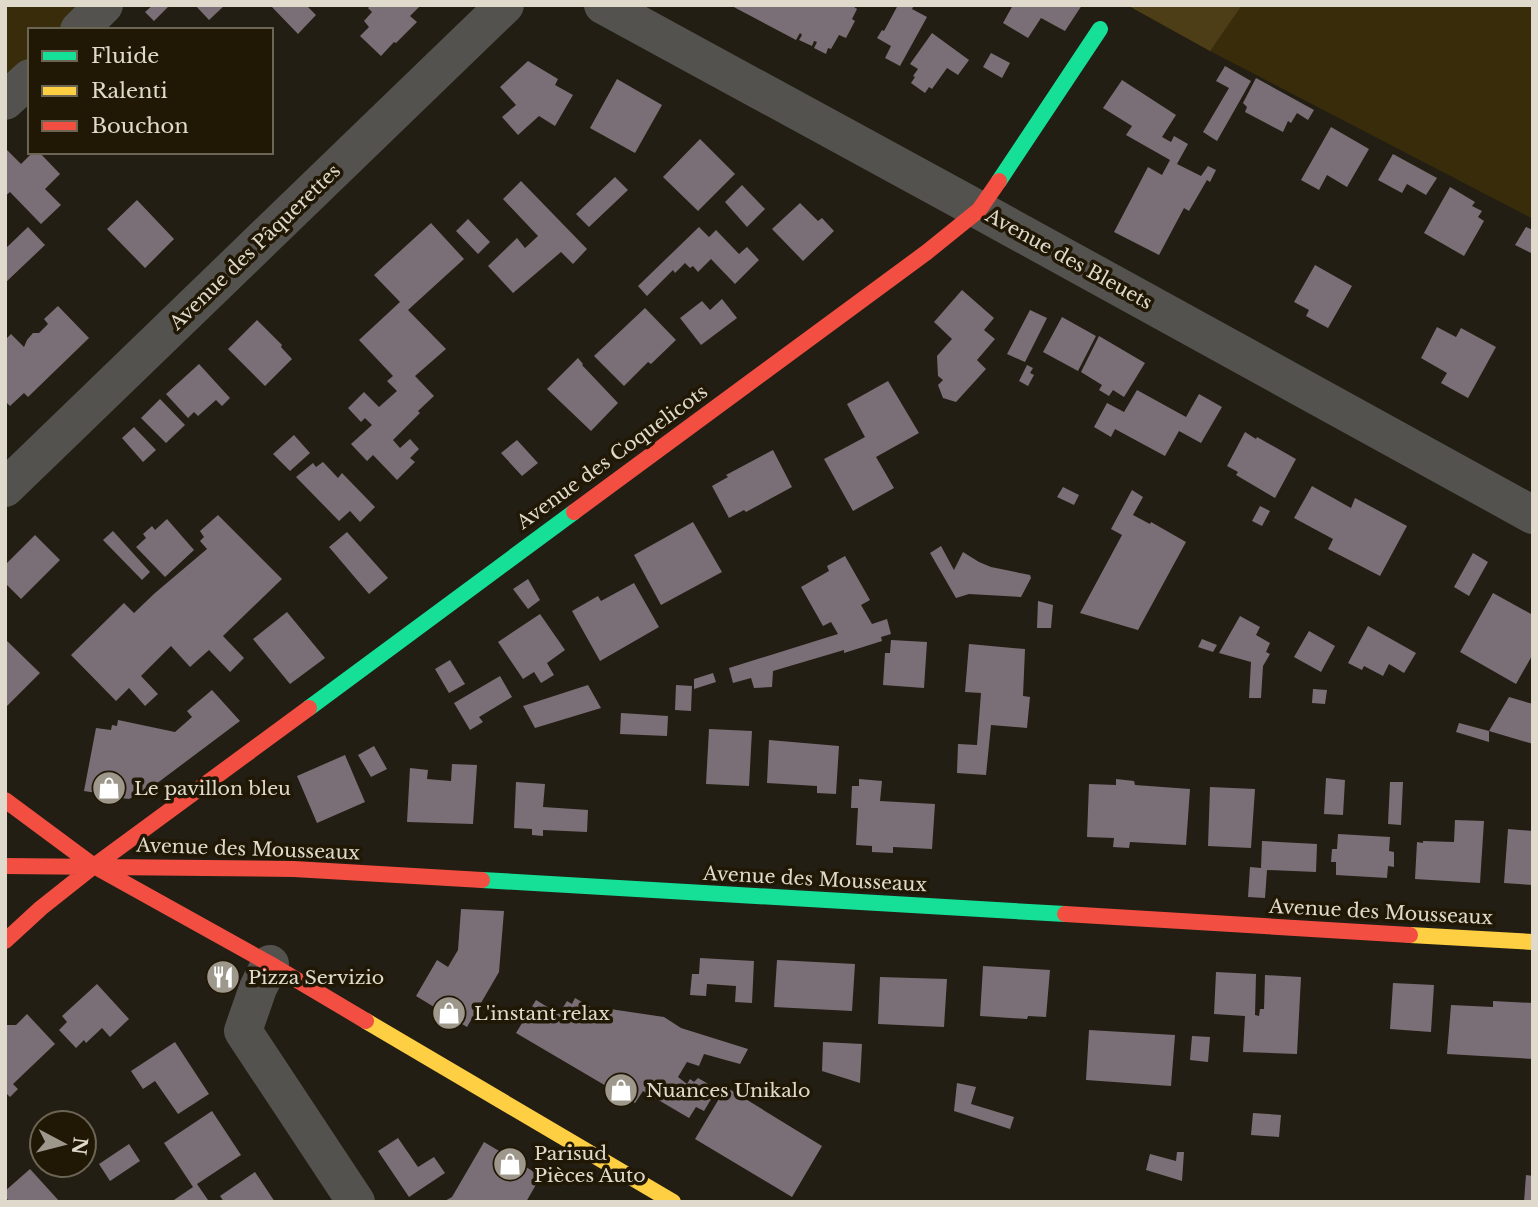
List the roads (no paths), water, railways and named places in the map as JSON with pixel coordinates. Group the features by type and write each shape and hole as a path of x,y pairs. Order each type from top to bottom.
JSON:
{"street":[{"path":"81,28 104,5"},
{"name":"Avenue des Pâquerettes","path":"5,488 505,5"},
{"name":"Avenue des Bleuets","path":"603,5 1533,515"},
{"name":"Avenue des Coquelicots","path":"5,942 41,908 94,866 979,210 1100,29"},
{"path":"5,102 28,80"},
{"path":"5,800 94,866 270,964 673,1202"},
{"name":"Avenue des Mousseaux","path":"5,866 294,869 1533,942"},
{"path":"270,964 258,988 243,1031 356,1202"}],"place":[{"name":"Le pavillon bleu","path":"109,788"},
{"name":"Pizza Servizio","path":"223,977"},
{"name":"L'instant relax","path":"449,1013"},
{"name":"Nuances Unikalo","path":"621,1090"},
{"name":"Parisud Pièces Auto","path":"510,1164"}]}
